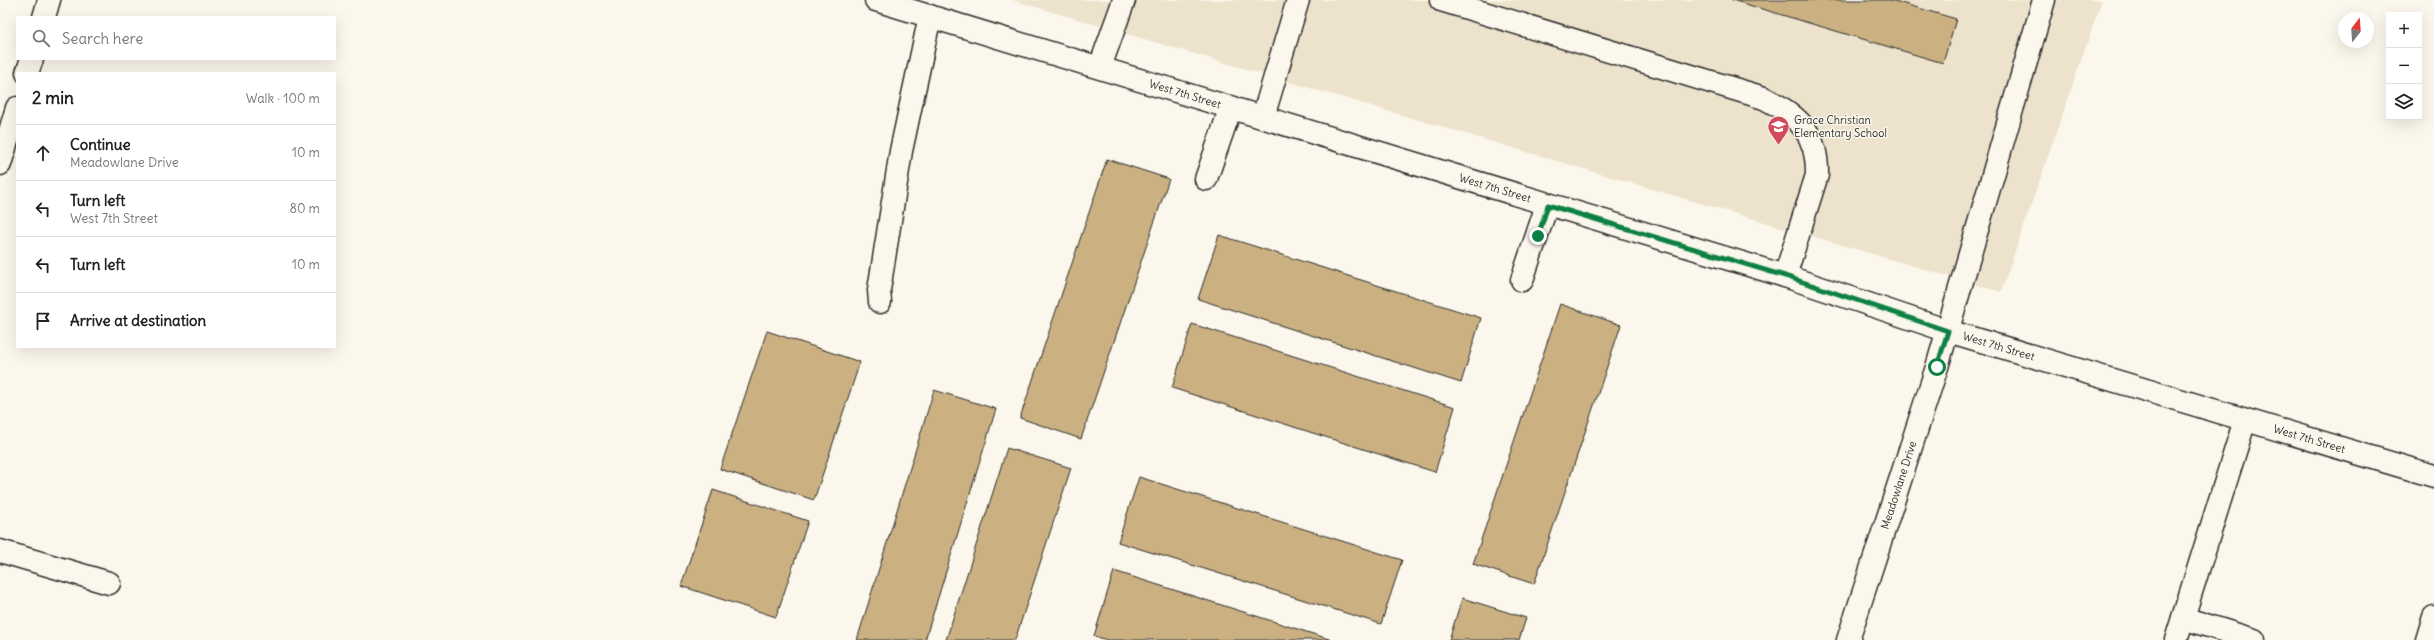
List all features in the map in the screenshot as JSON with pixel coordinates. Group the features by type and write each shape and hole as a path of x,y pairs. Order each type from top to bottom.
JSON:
{"main road":[{"path":"44,16 49,0"},
{"name":"West 7th Street","path":"876,0 1785,276 1948,331 2434,476"},
{"path":"1100,67 1124,0"},
{"path":"1263,117 1298,0"},
{"path":"1441,0 1764,98 1789,112 1811,137 1815,149 1817,175 1785,276"},
{"name":"Meadowlane Drive","path":"1848,640 1948,331 2044,0"},
{"path":"880,302 879,290 901,150 930,16"},
{"path":"27,72 32,60"},
{"path":"1206,179 1231,107"},
{"path":"0,164 16,111"},
{"path":"1522,280 1548,205"},
{"path":"2176,640 2245,420"},
{"path":"0,551 109,583"},
{"path":"2427,640 2434,617"},
{"path":"2183,618 2254,640"}],"shaded area":[{"name":"Grace Christian Elementary School","path":"1012,0 2102,0 2001,292"}],"building":[{"path":"1732,0 1891,0 1956,19 1943,63"},
{"path":"1107,159 1169,179 1081,439 1020,418"},
{"path":"1219,235 1481,318 1461,383 1198,299"},
{"path":"1560,304 1621,325 1534,584 1473,564"},
{"path":"1192,324 1455,407 1435,472 1172,388"},
{"path":"767,331 860,362 814,500 720,469"},
{"path":"934,390 996,409 925,640 857,640"},
{"path":"1007,448 1071,468 1015,640 946,640"},
{"path":"1139,477 1402,560 1381,624 1118,542"},
{"path":"713,490 808,521 776,617 681,586"},
{"path":"1114,571 1332,640 1107,640 1094,636"},
{"path":"1462,598 1526,618 1519,640 1449,640"}],"place":[{"name":"Grace Christian Elementary School","path":"1779,146"}],"route":[{"path":"1538,236 1548,205 1785,276 1948,331 1937,367"}]}
